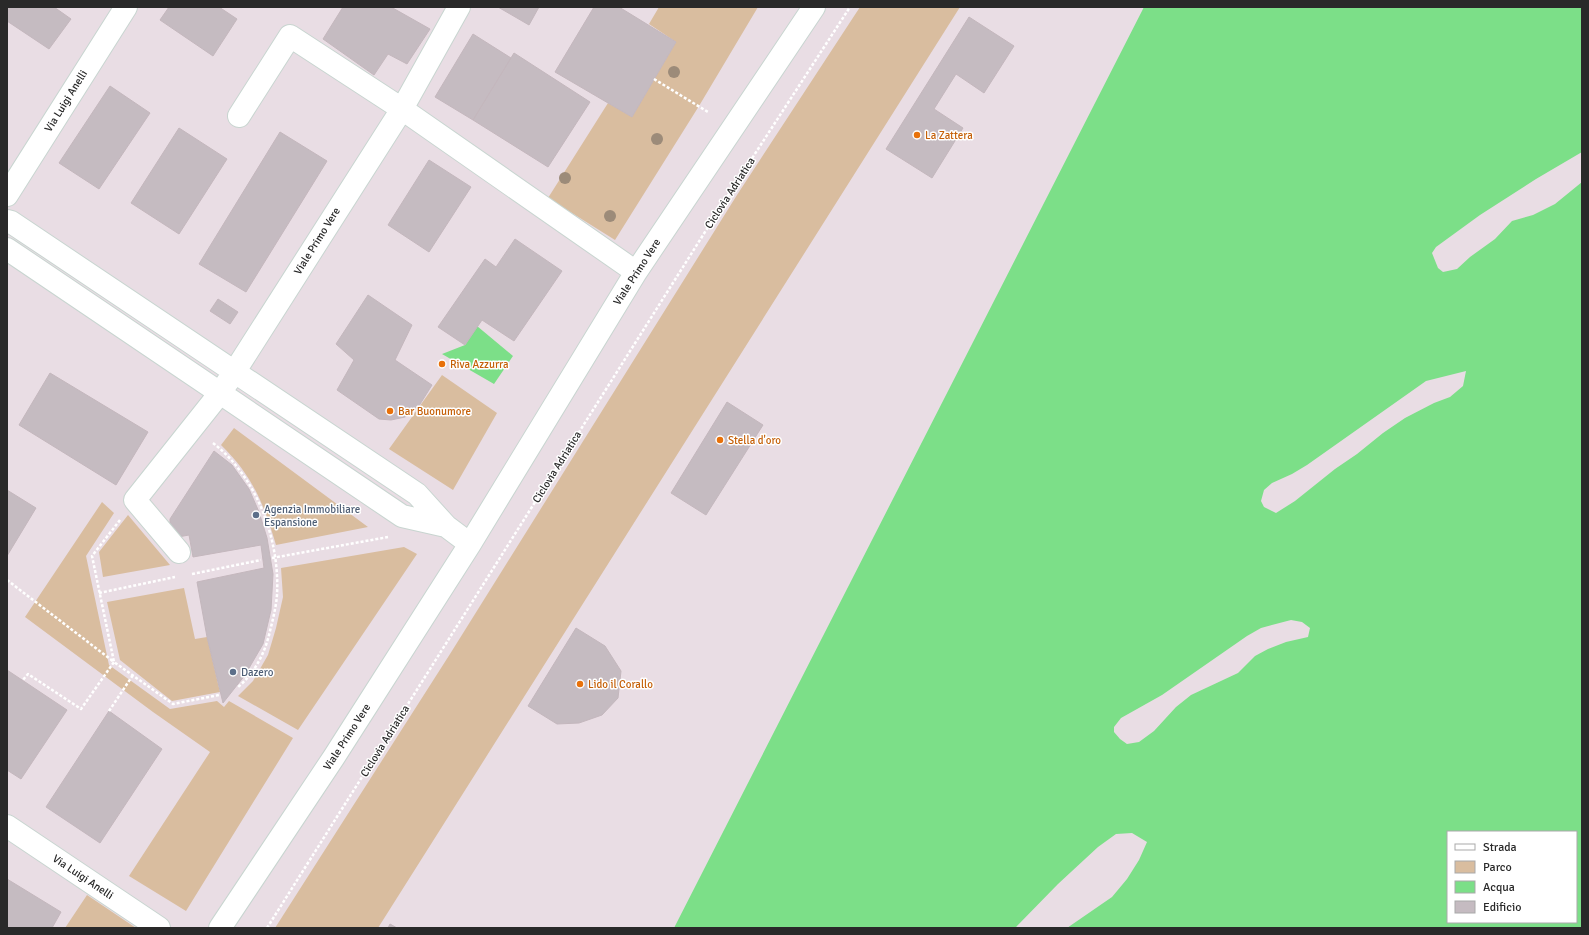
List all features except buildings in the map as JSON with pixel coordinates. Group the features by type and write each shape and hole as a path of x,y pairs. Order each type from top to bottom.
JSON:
{"street":[{"name":"Via Luigi Anelli","path":"7,195 126,7"},
{"name":"Viale Primo Vere","path":"135,500 192,426 220,393 235,371 402,108 459,7"},
{"name":"Viale Primo Vere","path":"220,928 334,757 470,544 636,272 814,7"},
{"path":"239,116 290,36 402,108 636,272"},
{"path":"7,221 12,222 418,494 446,526 470,544"},
{"path":"7,249 402,516 446,526"},
{"path":"135,500 179,552"},
{"name":"Via Luigi Anelli","path":"7,826 159,928"}],"path":[{"name":"Ciclovia Adriatica","path":"267,928 727,196 850,7"},
{"path":"654,79 708,112"},
{"path":"192,426 217,446 235,464 256,496 268,530 273,557 277,595 274,618 268,642 249,677 237,688"},
{"path":"22,681 28,674 81,709 114,662 92,556 135,500"},
{"path":"273,557 395,535"},
{"path":"7,580 114,662 173,704 219,695"},
{"path":"110,711 133,676"}],"green space":[{"path":"659,7 758,7 699,106 615,240 548,198 608,103 632,117 676,42 649,24"},
{"path":"860,7 960,7 378,928 275,928 450,654 737,195"},
{"path":"442,375 497,413 453,490 389,449"},
{"path":"234,428 368,527 276,545 267,516 256,491 232,456 221,445"},
{"path":"102,502 114,513 86,556 109,665 170,709 217,701 224,707 229,701 293,738 186,911 129,876 210,752 153,712 25,617"},
{"path":"128,515 170,565 103,577 99,552"},
{"path":"404,547 417,554 298,730 238,696 253,681 268,655 283,597 281,568"},
{"path":"184,588 195,639 207,637 220,692 172,701 120,660 107,602"},
{"path":"87,895 136,928 65,928"}],"water":[{"path":"1144,7 1582,7 1582,928 674,928"},
{"path":"477,326 513,356 494,384 442,354 465,345"}],"pier":[{"path":"1582,152 1582,182 1555,204 1533,215 1512,221 1495,239 1470,257 1457,269 1443,272 1438,268 1432,253 1436,247 1480,215 1536,179"},
{"path":"1466,371 1463,386 1450,397 1434,403 1405,418 1335,469 1295,501 1276,513 1264,507 1261,501 1264,490 1272,483 1307,465 1426,381"},
{"path":"1291,620 1302,622 1310,628 1308,637 1286,642 1268,649 1255,656 1238,673 1191,695 1176,707 1154,731 1139,742 1127,744 1114,732 1114,727 1121,718 1162,695 1247,636 1261,628"},
{"path":"1132,833 1147,842 1139,860 1127,879 1112,897 1067,928 1015,928 1058,884 1098,847 1116,834"}],"place":[{"name":"La Zattera","path":"917,135"},
{"name":"Riva Azzurra","path":"442,364"},
{"name":"Bar Buonumore","path":"390,411"},
{"name":"Stella d'oro","path":"720,440"},
{"name":"Agenzia Immobiliare Espansione","path":"256,515"},
{"name":"Dazero","path":"233,672"},
{"name":"Lido il Corallo","path":"580,684"}]}
